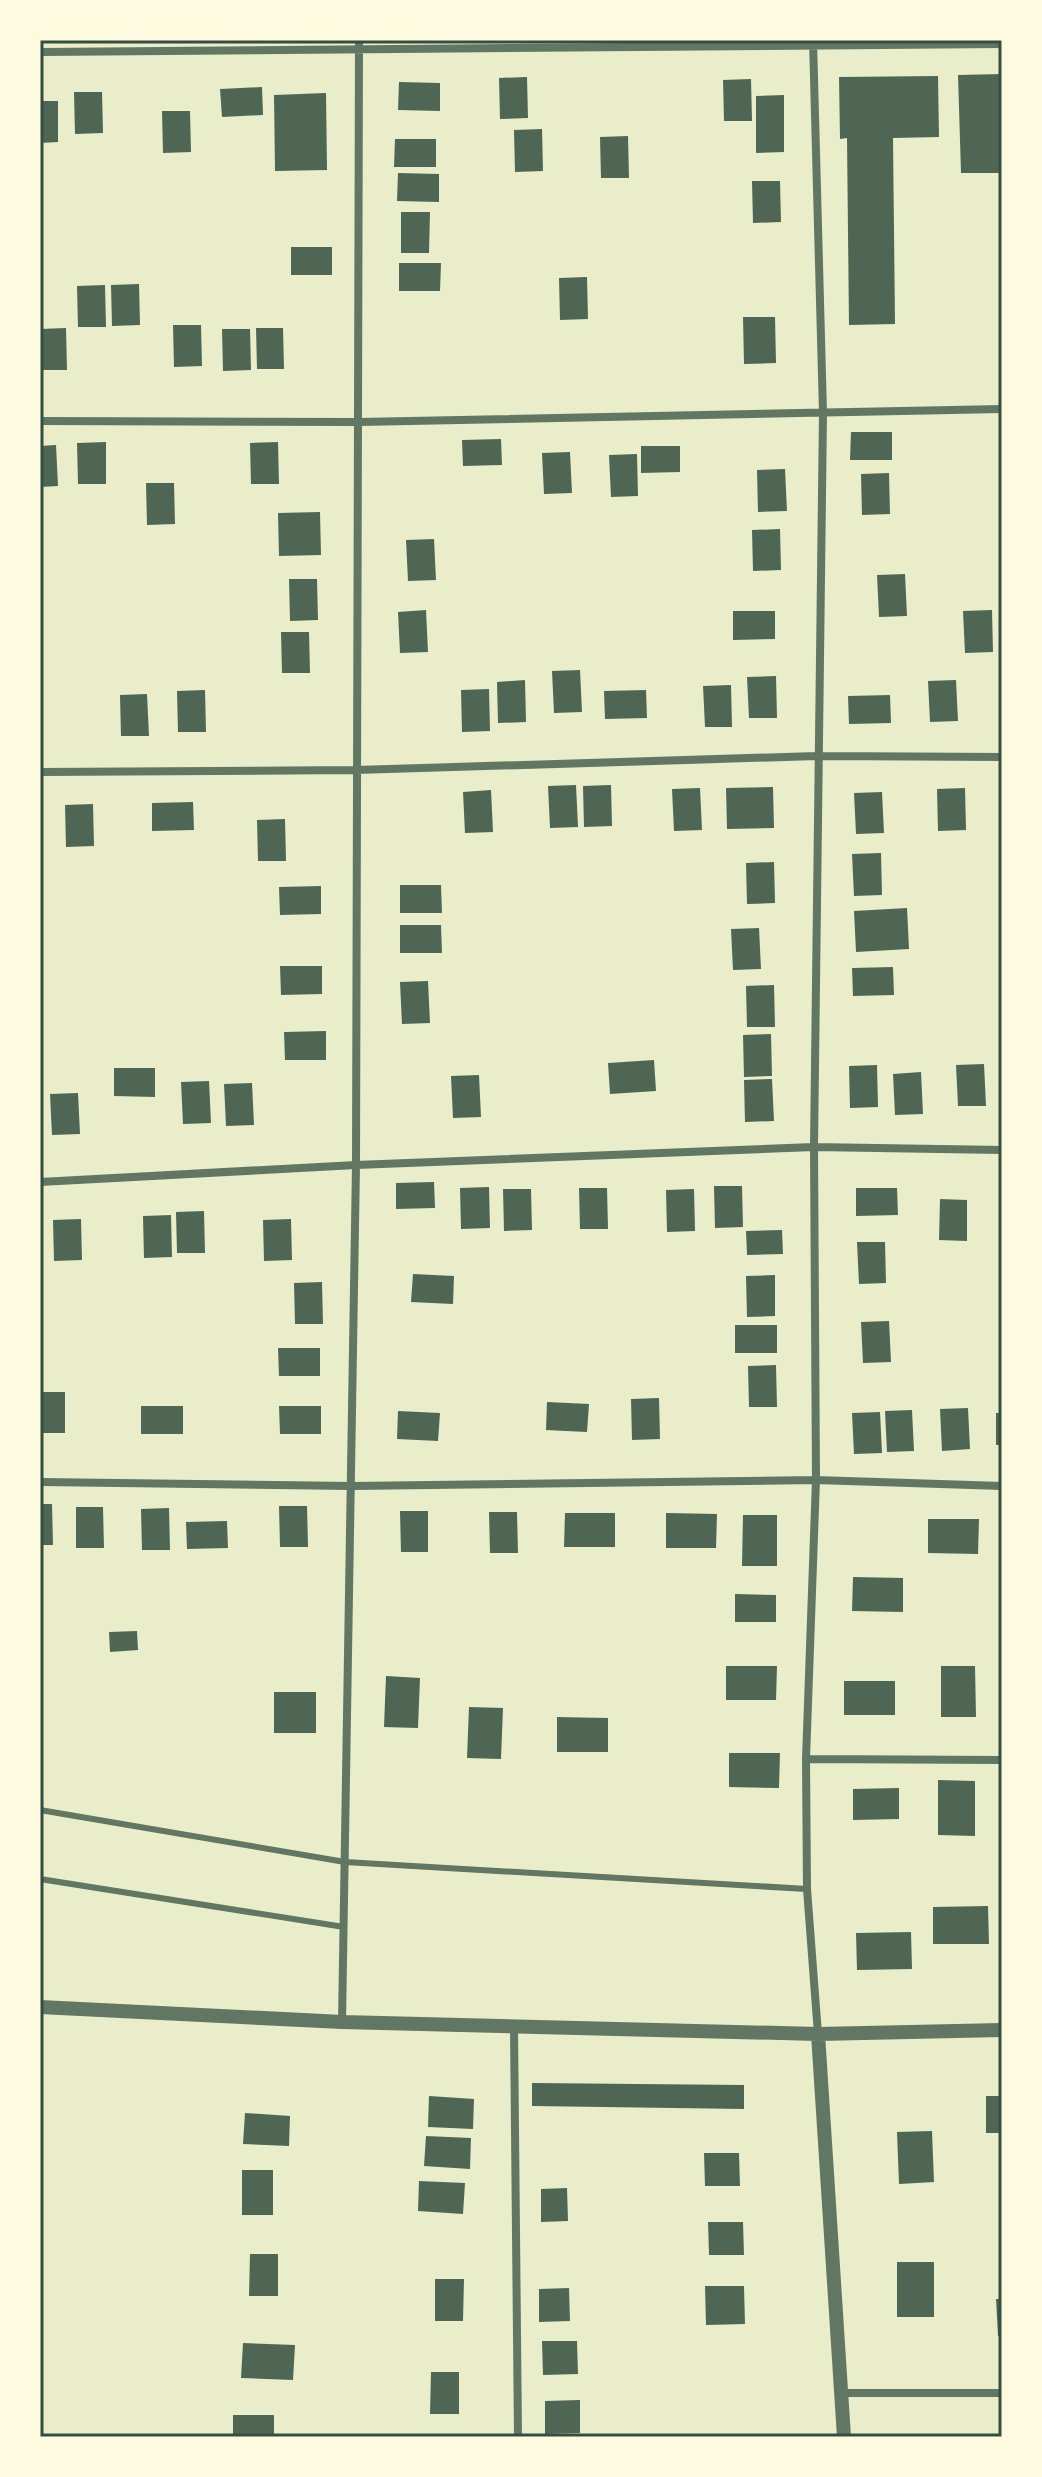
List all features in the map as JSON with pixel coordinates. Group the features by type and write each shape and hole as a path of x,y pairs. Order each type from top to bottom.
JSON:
{"street":[{"path":"813,42 823,413 814,1147 816,1480 806,1759 807,1889 844,2437"},
{"path":"40,52 358,45 1002,44"},
{"path":"342,2022 356,1165 358,45"},
{"path":"40,421 359,422 1002,409"},
{"path":"40,772 356,770 817,756 1002,757"},
{"path":"40,1182 356,1165 814,1147 1002,1150"},
{"path":"40,1482 352,1486 816,1480 1002,1486"},
{"path":"806,1759 1002,1760"},
{"path":"40,2007 514,2027 818,2034 1002,2030"},
{"path":"514,2027 518,2437"},
{"path":"840,2393 1002,2393"}],"lane":[{"path":"141,40 142,51"},
{"path":"40,1810 345,1862 807,1889"},
{"path":"40,1879 344,1927"}],"building":[{"path":"1002,74 1002,173 961,173 958,75"},
{"path":"938,76 939,137 893,138 895,324 849,325 847,138 840,139 839,77"},
{"path":"527,77 528,118 500,119 499,78"},
{"path":"751,79 752,121 724,121 723,80"},
{"path":"399,82 440,83 440,111 398,110"},
{"path":"262,87 263,115 222,117 220,89"},
{"path":"74,92 102,92 103,133 75,134"},
{"path":"326,93 327,170 275,171 274,95"},
{"path":"784,95 784,152 756,153 756,96"},
{"path":"40,101 58,101 58,142 40,143"},
{"path":"162,111 190,111 191,152 163,153"},
{"path":"542,129 543,171 515,172 514,130"},
{"path":"628,136 629,178 601,178 600,137"},
{"path":"395,139 436,139 436,167 394,167"},
{"path":"398,173 439,174 439,202 397,201"},
{"path":"752,181 780,181 781,222 753,223"},
{"path":"401,212 430,212 429,253 401,253"},
{"path":"291,247 332,247 332,275 291,275"},
{"path":"399,263 441,263 440,291 399,291"},
{"path":"587,277 588,319 560,320 559,278"},
{"path":"139,284 140,325 112,326 111,285"},
{"path":"105,285 106,327 78,327 77,286"},
{"path":"743,317 775,317 776,363 744,364"},
{"path":"173,325 201,325 202,366 174,367"},
{"path":"66,328 67,370 40,370 40,329"},
{"path":"256,328 283,328 284,369 257,369"},
{"path":"222,329 250,329 251,370 223,371"},
{"path":"851,432 892,432 892,460 850,460"},
{"path":"501,439 502,465 463,466 462,440"},
{"path":"106,442 106,484 78,484 77,443"},
{"path":"278,442 279,484 251,484 250,443"},
{"path":"56,445 58,486 40,487 40,446"},
{"path":"641,446 680,446 680,472 641,473"},
{"path":"570,452 572,493 544,494 542,453"},
{"path":"637,454 638,496 611,497 609,455"},
{"path":"785,469 787,511 758,512 757,470"},
{"path":"889,473 890,514 862,515 861,474"},
{"path":"146,483 174,483 175,524 147,525"},
{"path":"320,512 321,555 279,556 278,513"},
{"path":"780,529 781,570 753,571 752,530"},
{"path":"434,539 436,580 408,581 406,540"},
{"path":"905,574 907,616 879,617 877,575"},
{"path":"289,579 317,579 318,620 290,621"},
{"path":"426,610 428,652 400,653 398,612"},
{"path":"992,610 993,652 965,653 963,611"},
{"path":"733,611 775,611 775,639 733,640"},
{"path":"281,632 309,632 310,673 282,673"},
{"path":"580,670 582,712 554,713 552,671"},
{"path":"776,676 777,718 749,718 747,677"},
{"path":"525,680 526,722 498,723 497,682"},
{"path":"956,680 958,721 930,722 928,681"},
{"path":"731,685 732,727 705,727 703,686"},
{"path":"489,689 490,731 462,732 461,690"},
{"path":"205,690 206,732 178,732 177,691"},
{"path":"646,690 647,718 605,719 604,691"},
{"path":"147,694 149,736 121,736 120,695"},
{"path":"890,695 891,723 849,724 848,696"},
{"path":"576,785 578,827 550,828 548,786"},
{"path":"611,785 612,826 584,827 583,786"},
{"path":"773,787 774,828 727,829 726,788"},
{"path":"700,788 702,830 674,831 672,789"},
{"path":"965,788 966,830 938,831 937,789"},
{"path":"491,790 493,832 465,833 463,792"},
{"path":"882,792 884,833 856,834 854,793"},
{"path":"193,802 194,830 152,831 152,803"},
{"path":"93,804 94,846 66,847 65,805"},
{"path":"285,819 286,861 258,861 257,820"},
{"path":"881,853 882,895 854,896 852,854"},
{"path":"774,862 775,903 747,904 746,863"},
{"path":"400,885 441,885 442,913 400,913"},
{"path":"321,886 321,914 280,915 279,887"},
{"path":"907,908 909,949 856,952 854,911"},
{"path":"400,925 441,925 442,953 400,953"},
{"path":"759,928 761,969 733,970 731,929"},
{"path":"280,966 322,966 322,994 281,995"},
{"path":"893,967 894,995 853,996 852,968"},
{"path":"428,981 430,1023 402,1024 400,982"},
{"path":"774,985 775,1027 747,1027 746,986"},
{"path":"326,1031 326,1060 285,1060 284,1032"},
{"path":"771,1034 772,1076 744,1077 743,1035"},
{"path":"654,1060 656,1091 610,1094 608,1063"},
{"path":"984,1064 986,1106 958,1106 956,1065"},
{"path":"877,1065 878,1107 850,1108 849,1066"},
{"path":"114,1068 155,1068 155,1097 114,1096"},
{"path":"921,1072 923,1114 895,1115 893,1074"},
{"path":"479,1075 481,1117 453,1118 451,1076"},
{"path":"772,1079 774,1121 745,1122 744,1080"},
{"path":"209,1081 211,1123 183,1124 181,1082"},
{"path":"252,1083 254,1125 226,1126 224,1084"},
{"path":"78,1093 80,1134 52,1135 50,1094"},
{"path":"434,1182 435,1208 396,1209 396,1183"},
{"path":"714,1186 742,1186 743,1227 715,1228"},
{"path":"489,1187 490,1228 461,1229 460,1188"},
{"path":"579,1188 607,1188 608,1229 580,1229"},
{"path":"856,1188 897,1188 898,1215 856,1216"},
{"path":"503,1189 531,1189 532,1230 504,1231"},
{"path":"694,1189 695,1231 667,1232 666,1190"},
{"path":"940,1199 967,1200 967,1241 939,1240"},
{"path":"204,1211 205,1253 177,1253 176,1212"},
{"path":"171,1215 172,1257 144,1258 143,1216"},
{"path":"81,1219 82,1260 54,1261 53,1220"},
{"path":"291,1219 292,1260 264,1261 263,1220"},
{"path":"782,1230 783,1254 747,1255 746,1231"},
{"path":"857,1242 885,1242 886,1283 859,1284"},
{"path":"413,1274 454,1276 453,1304 411,1302"},
{"path":"775,1275 775,1316 747,1317 746,1276"},
{"path":"322,1282 323,1324 295,1324 294,1283"},
{"path":"889,1321 891,1362 863,1363 861,1322"},
{"path":"735,1325 777,1325 777,1353 735,1353"},
{"path":"278,1348 320,1348 320,1376 279,1376"},
{"path":"776,1365 777,1407 749,1407 748,1366"},
{"path":"40,1392 65,1392 65,1433 40,1433"},
{"path":"659,1398 660,1439 632,1440 631,1399"},
{"path":"547,1402 589,1404 587,1432 546,1430"},
{"path":"141,1406 183,1406 183,1434 141,1434"},
{"path":"279,1406 321,1406 321,1434 280,1434"},
{"path":"968,1408 970,1449 942,1451 940,1409"},
{"path":"912,1410 914,1451 887,1452 885,1411"},
{"path":"398,1411 440,1413 438,1441 397,1439"},
{"path":"880,1412 882,1453 854,1454 852,1413"},
{"path":"996,1413 1002,1413 1002,1445 996,1445"},
{"path":"40,1504 52,1504 53,1545 40,1545"},
{"path":"279,1506 307,1506 308,1547 280,1547"},
{"path":"76,1507 103,1507 104,1548 76,1548"},
{"path":"169,1508 170,1550 142,1550 141,1509"},
{"path":"400,1511 428,1511 428,1552 401,1552"},
{"path":"489,1512 517,1512 518,1553 490,1553"},
{"path":"565,1513 615,1513 615,1547 564,1547"},
{"path":"666,1513 717,1514 716,1548 666,1548"},
{"path":"743,1515 777,1515 777,1566 742,1566"},
{"path":"928,1519 979,1519 978,1554 928,1553"},
{"path":"227,1521 228,1548 187,1549 186,1522"},
{"path":"853,1577 903,1578 903,1612 852,1611"},
{"path":"735,1594 776,1595 776,1622 735,1622"},
{"path":"137,1631 138,1650 110,1652 109,1632"},
{"path":"726,1666 777,1666 776,1700 726,1700"},
{"path":"941,1666 975,1666 976,1717 941,1717"},
{"path":"386,1676 420,1678 418,1728 384,1727"},
{"path":"844,1681 895,1681 895,1715 844,1715"},
{"path":"274,1692 316,1692 316,1733 274,1733"},
{"path":"469,1707 503,1708 501,1759 467,1758"},
{"path":"557,1717 608,1718 608,1752 557,1752"},
{"path":"729,1753 780,1753 779,1788 729,1787"},
{"path":"938,1780 975,1781 975,1836 938,1835"},
{"path":"899,1788 899,1819 853,1820 853,1789"},
{"path":"988,1906 989,1944 933,1944 933,1907"},
{"path":"911,1932 912,1969 857,1970 856,1933"},
{"path":"532,2083 744,2085 744,2109 532,2106"},
{"path":"429,2096 474,2099 473,2129 428,2127"},
{"path":"986,2096 1002,2096 1002,2133 986,2133"},
{"path":"245,2113 290,2116 289,2146 243,2144"},
{"path":"932,2131 934,2182 899,2184 897,2132"},
{"path":"426,2136 471,2138 470,2169 424,2166"},
{"path":"704,2153 739,2153 740,2186 705,2186"},
{"path":"242,2170 273,2170 273,2215 242,2215"},
{"path":"419,2181 465,2183 463,2214 418,2211"},
{"path":"567,2188 568,2221 541,2222 541,2189"},
{"path":"708,2222 743,2222 744,2255 709,2255"},
{"path":"250,2254 278,2254 278,2296 249,2296"},
{"path":"897,2262 934,2262 934,2317 897,2317"},
{"path":"435,2279 464,2279 463,2321 435,2321"},
{"path":"705,2286 744,2286 745,2324 706,2325"},
{"path":"569,2288 570,2321 539,2322 539,2289"},
{"path":"996,2299 1002,2299 1002,2336 998,2336"},
{"path":"542,2341 577,2341 578,2374 543,2375"},
{"path":"243,2343 295,2345 293,2380 241,2378"},
{"path":"431,2372 459,2372 459,2414 430,2414"},
{"path":"580,2400 580,2433 545,2434 545,2401"},
{"path":"233,2415 274,2415 274,2437 233,2437"}]}
